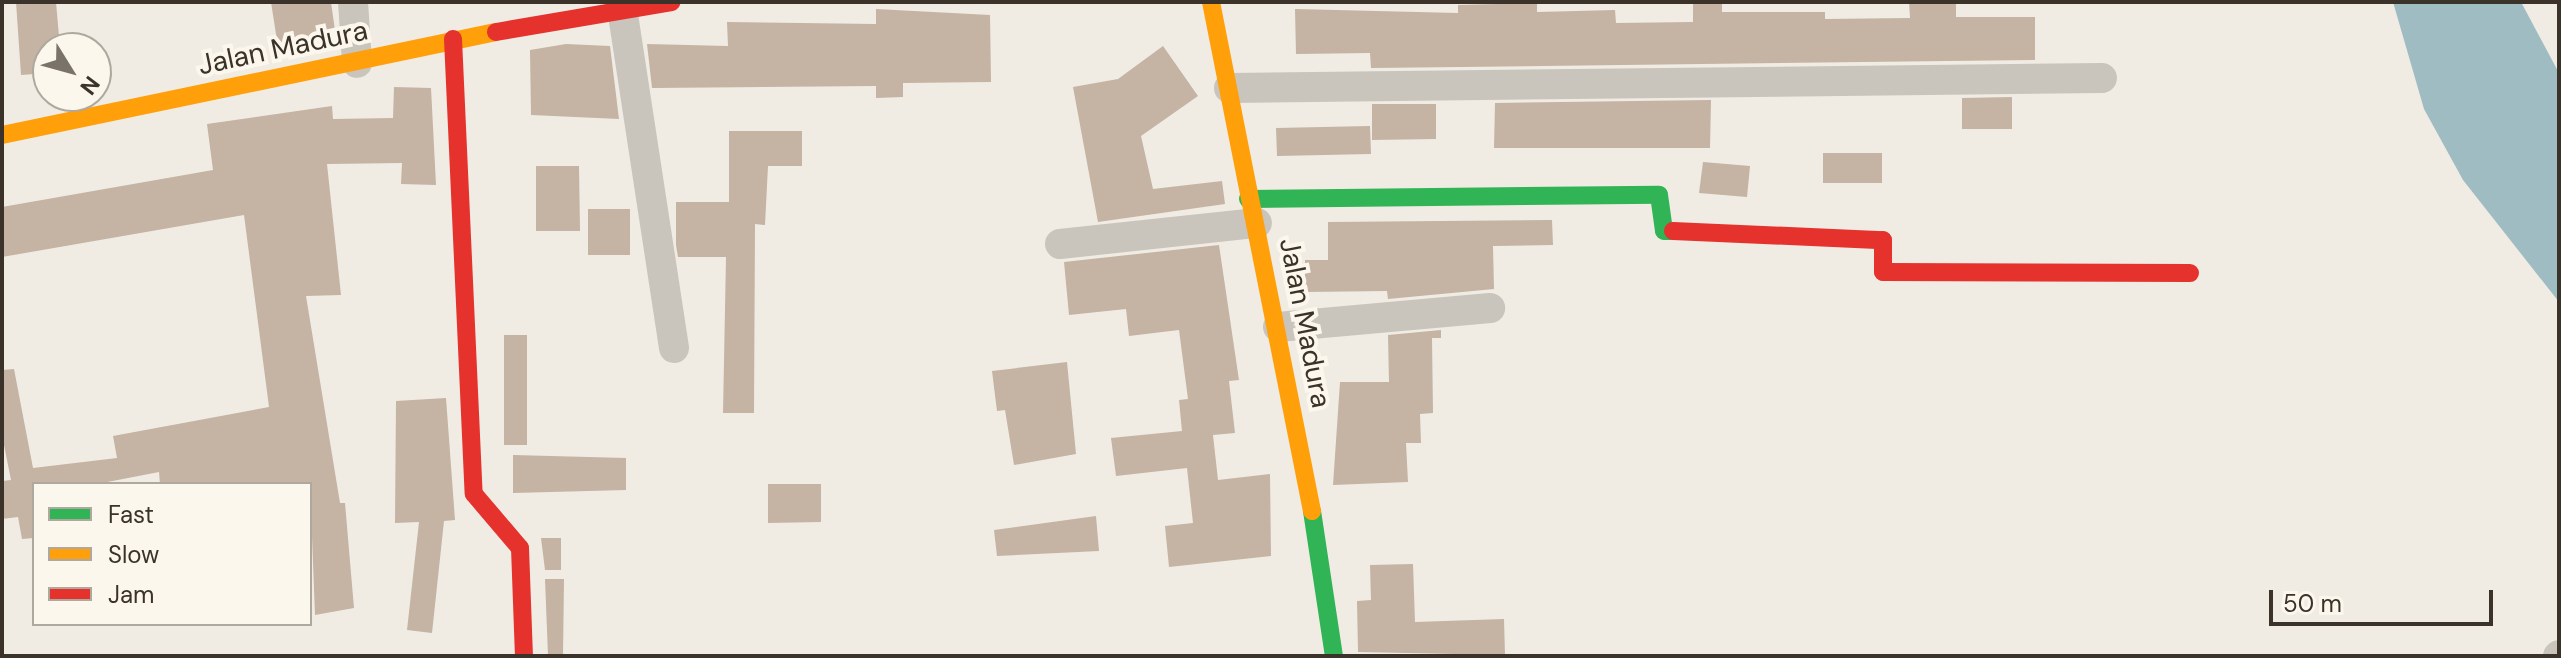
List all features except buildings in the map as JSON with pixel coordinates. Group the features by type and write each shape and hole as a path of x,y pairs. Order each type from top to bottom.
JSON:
{"street":[{"path":"353,2 357,63"},
{"name":"Jalan Madura","path":"2,135 357,63 453,39 664,2"},
{"name":"Jalan Madura","path":"1211,2 1278,327 1284,389 1324,570 1334,656"},
{"path":"622,8 674,348"},
{"path":"453,39 474,494 520,548 524,656"},
{"path":"1229,88 2102,78"},
{"path":"2,129 2,135"},
{"path":"1060,244 1253,211 1659,195 1664,231 1883,240 1883,272 2190,273"},
{"path":"1278,327 1490,308"}],"water":[{"path":"2393,2 2521,2 2559,73 2559,302 2463,180 2424,109"}],"traffic: fast":[{"path":"1248,199 1659,195 1664,231 1673,231"},
{"path":"1312,511 1334,656"}],"traffic: slow":[{"path":"1211,2 1312,511"},
{"path":"2,135 496,32"}],"traffic: jam":[{"path":"496,32 671,2"},
{"path":"453,39 474,494 520,548 524,656"},
{"path":"1673,231 1883,240 1883,272 2190,273"}]}
